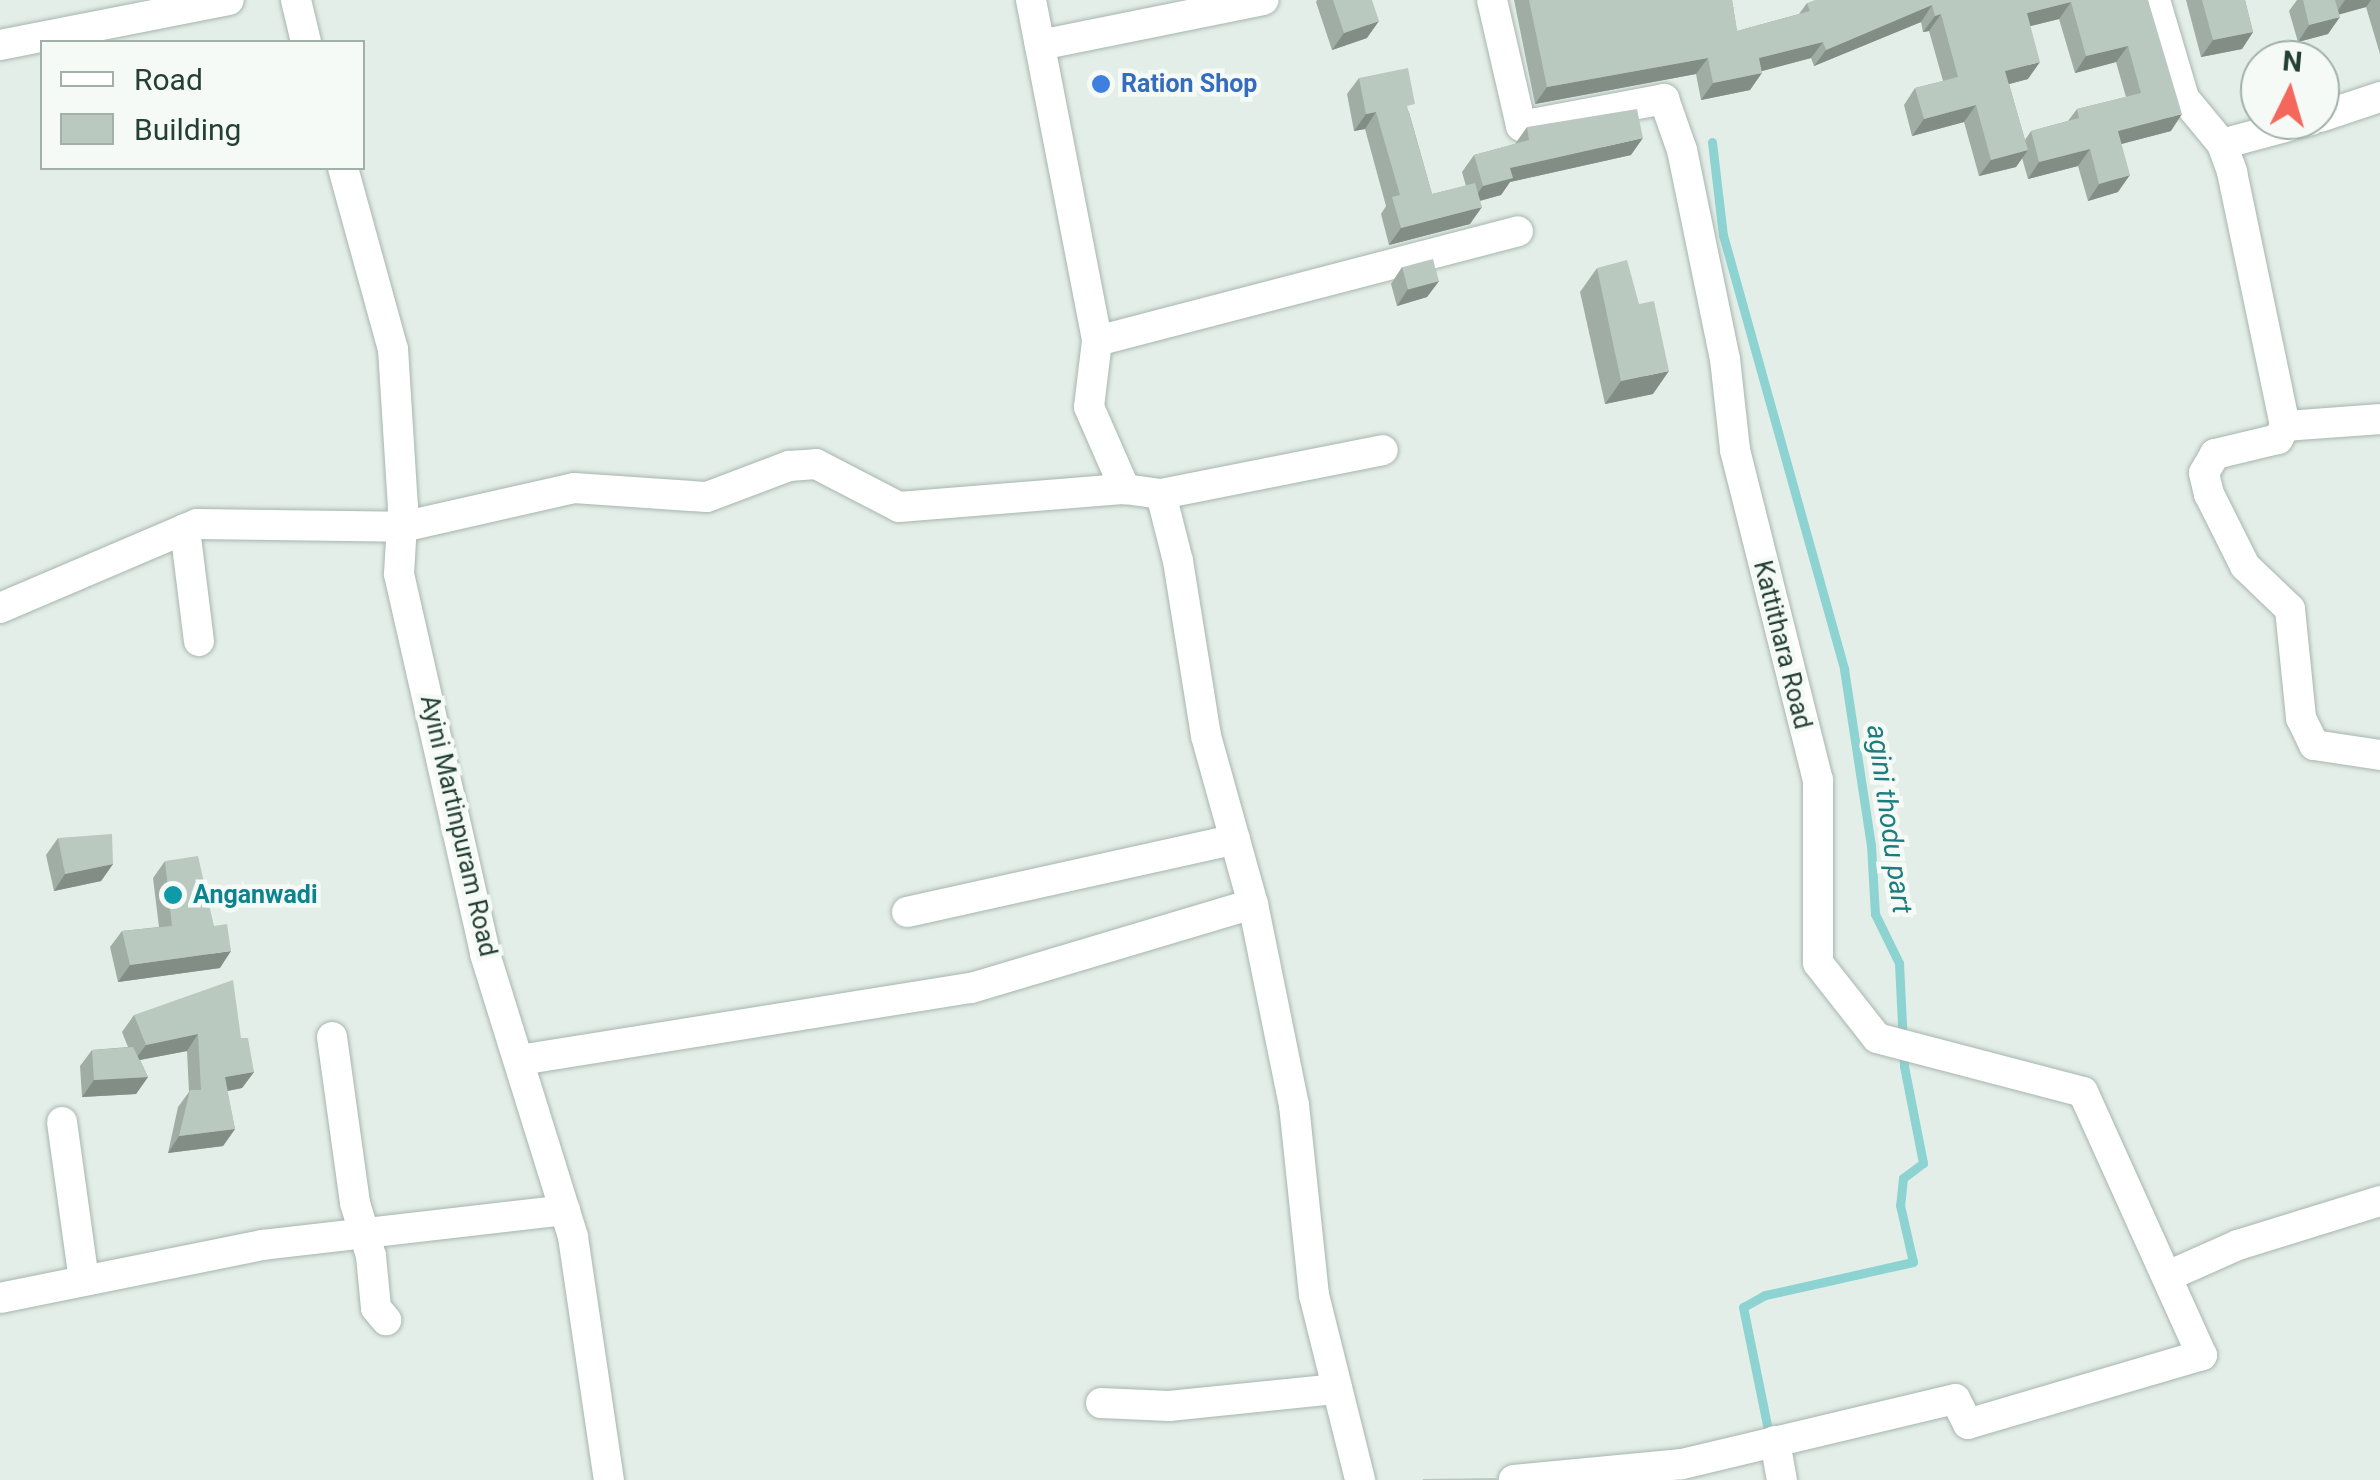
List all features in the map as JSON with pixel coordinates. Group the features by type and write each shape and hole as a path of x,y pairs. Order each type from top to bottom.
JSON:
{"street":[{"path":"0,46 229,0"},
{"path":"296,0 306,40"},
{"path":"1031,0 1097,341 1090,406 1125,488"},
{"path":"1040,45 1264,0"},
{"name":"Kattithara Road","path":"1492,0 1521,126 1664,99 1682,150 1766,589 1818,780 1818,963 1877,1038 2083,1092 2168,1276"},
{"path":"2155,0 2184,98 2222,144 2286,426 2278,439 2215,454 2204,473 2209,494 2245,566 2290,609 2301,718 2314,745 2380,755"},
{"path":"2340,110 2380,97"},
{"path":"2222,144 2240,139"},
{"name":"Ayini Martinpuram Road","path":"344,170 393,349 402,527 398,574 485,954 566,1210 610,1480"},
{"path":"1097,341 1518,231"},
{"path":"2286,426 2380,419"},
{"path":"0,608 185,529 402,527 574,488 706,496 789,466 816,464 898,507 1125,488 1160,494 1383,450"},
{"path":"1160,494 1178,561 1206,736 1254,904 1294,1105 1314,1295 1360,1480"},
{"path":"185,529 199,641"},
{"path":"907,912 1235,839"},
{"path":"520,1060 971,988 1254,904"},
{"path":"332,1038 376,1308 386,1320"},
{"path":"62,1122 84,1280"},
{"path":"1514,1480 1682,1464 1955,1399 1968,1424 2202,1355 2168,1276 2238,1245 2380,1200"},
{"path":"0,1298 84,1280 362,1234 566,1210"},
{"path":"1101,1403 1169,1406 1338,1390"},
{"path":"1775,1442 1782,1480"}],"building":[{"path":"1333,0 1372,0 1379,21 1344,33"},
{"path":"1529,0 1732,0 1737,31 1810,11 1807,3 1815,0 2148,0 2182,114 2118,131 2130,175 2099,184 2090,149 2039,162 2031,131 2079,118 2077,109 2141,93 2128,46 2086,56 2071,2 2027,13 2040,62 2005,71 2028,150 1991,160 1976,105 1924,119 1915,88 1958,77 1941,14 1935,16 1932,5 1826,50 1823,42 1759,58 1762,73 1713,83 1708,58 1547,87"},
{"path":"2202,0 2245,0 2253,32 2213,40"},
{"path":"2303,0 2335,0 2340,17 2309,25"},
{"path":"1408,68 1415,104 1407,106 1432,194 1475,183 1482,207 1401,228 1392,197 1400,195 1376,112 1366,114 1359,78"},
{"path":"1637,109 1643,138 1510,168 1513,178 1483,186 1474,155 1529,140 1527,127"},
{"path":"1433,259 1439,281 1408,289 1402,267"},
{"path":"1627,260 1639,304 1654,301 1669,371 1621,381 1597,268"},
{"path":"112,834 113,864 65,874 58,838"},
{"path":"198,856 214,926 227,924 231,951 130,965 122,931 172,926 165,861"},
{"path":"233,980 241,1038 248,1038 254,1072 225,1077 235,1129 179,1136 190,1090 201,1090 198,1034 146,1045 134,1015"},
{"path":"133,1047 148,1077 94,1080 92,1050"},
{"path":"1423,1479 1497,1480 1423,1480"}],"waterway":[{"name":"agini thodu part","path":"1712,142 1723,235 1844,669 1871,845 1875,914 1899,963 1904,1066 1923,1163 1903,1178 1900,1205 1913,1262 1765,1295 1743,1307 1768,1430"}],"place":[{"name":"Ration Shop","path":"1101,84"},
{"name":"Anganwadi","path":"173,895"}]}
